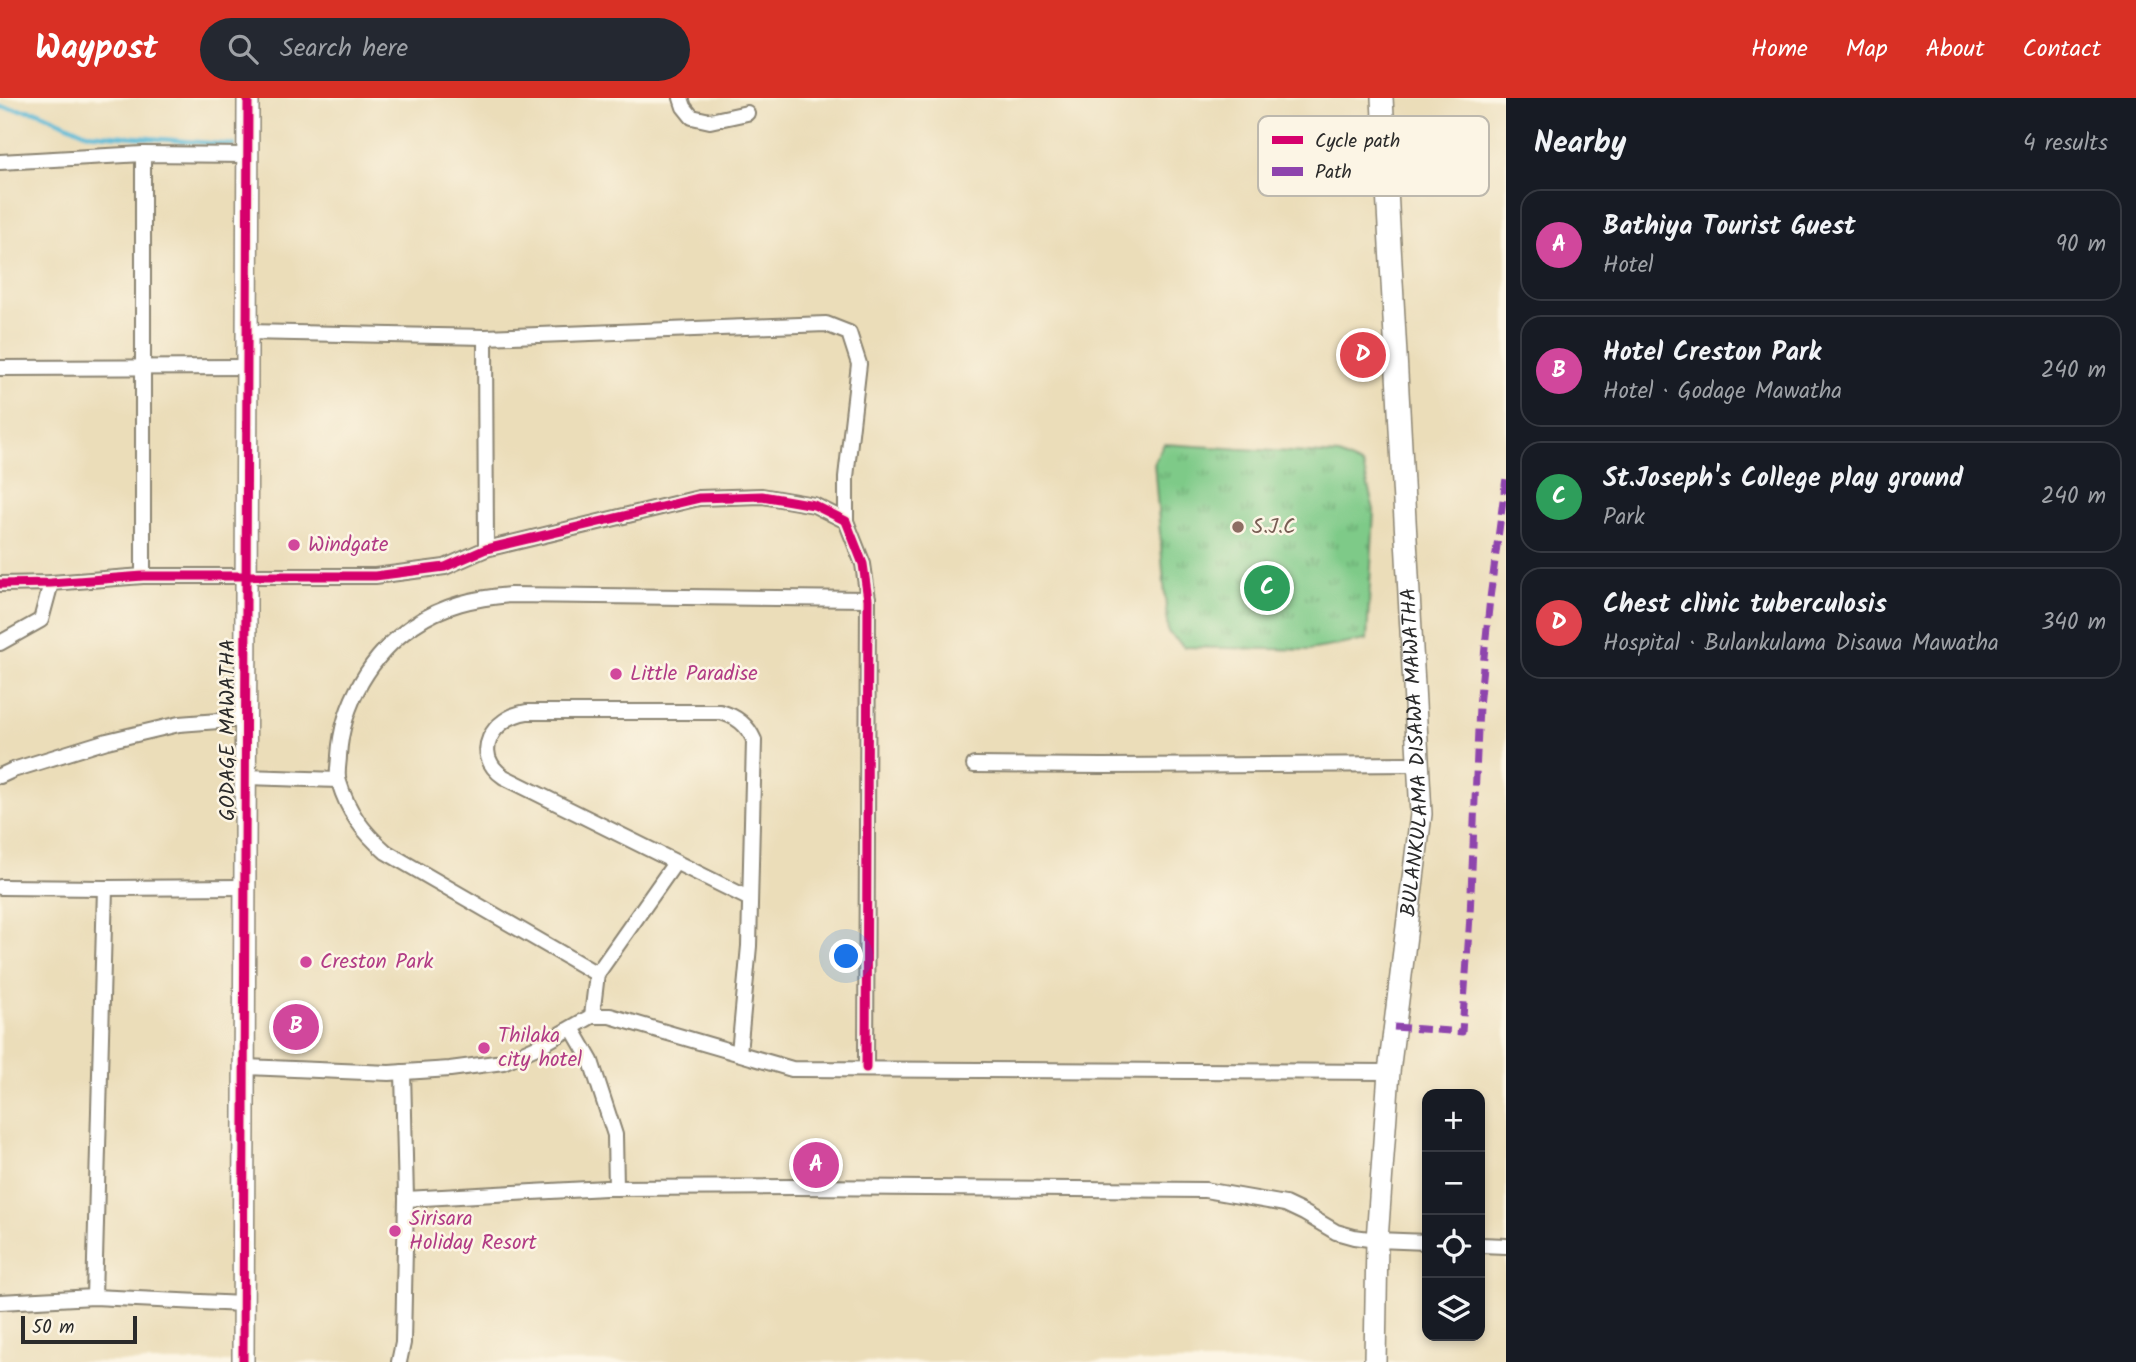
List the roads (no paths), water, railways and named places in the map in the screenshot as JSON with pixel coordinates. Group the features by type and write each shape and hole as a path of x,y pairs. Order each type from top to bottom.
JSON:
{"street":[{"name":"GODAGE MAWATHA","path":"243,1362 248,98"},
{"path":"681,98 692,117 710,121 747,113"},
{"name":"BULANKULAMA DISAWA MAWATHA","path":"1382,98 1383,116"},
{"path":"0,162 143,154 248,155"},
{"path":"143,154 143,576"},
{"name":"BULANKULAMA DISAWA MAWATHA","path":"1375,1362 1377,1240 1389,1072 1421,814 1387,196"},
{"path":"247,332 485,337 826,324 849,333 859,365 846,477 846,521 863,564 868,599 866,1068"},
{"path":"485,337 486,549"},
{"path":"0,369 247,367"},
{"path":"0,584 143,576 375,576 445,567 486,549 699,498 762,496 814,505 846,521"},
{"path":"0,643 41,620 51,583"},
{"path":"597,974 386,852 370,839 356,822 338,780 340,740 355,693 371,667 394,641 414,624 441,610 474,598 510,595 868,599"},
{"path":"739,1053 750,900 754,740 751,733 738,718 720,712 527,712 509,717 494,732 487,752 491,766 496,771 750,900"},
{"path":"0,776 119,738 179,724 245,719"},
{"path":"974,765 1419,764"},
{"path":"245,777 338,780"},
{"path":"592,1016 597,974 675,863"},
{"path":"0,887 244,887"},
{"path":"94,1297 105,888"},
{"path":"244,1067 403,1072 503,1062 531,1050 592,1016 610,1016 792,1069 1389,1072"},
{"path":"572,1028 591,1061 615,1135 617,1188"},
{"path":"399,1362 403,1343 406,1199 403,1072"},
{"path":"406,1199 617,1188 1205,1190 1285,1204 1336,1232 1377,1240 1422,1242"},
{"path":"1485,1245 1506,1246"},
{"path":"0,1302 94,1297 243,1304"}],"waterway":[{"path":"0,107 39,112 86,133 234,145"}],"place":[{"name":"Chest clinic tuberculosis","path":"1363,355"},
{"name":"S.J.C","path":"1238,527"},
{"name":"Windgate","path":"294,545"},
{"name":"St.Joseph's College play ground","path":"1267,588"},
{"name":"Little Paradise","path":"616,674"},
{"name":"Creston Park","path":"306,962"},
{"name":"Hotel Creston Park","path":"296,1027"},
{"name":"Thilaka city hotel","path":"484,1048"},
{"name":"Bathiya Tourist Guest","path":"816,1165"},
{"name":"Sirisara Holiday Resort","path":"395,1231"}]}
